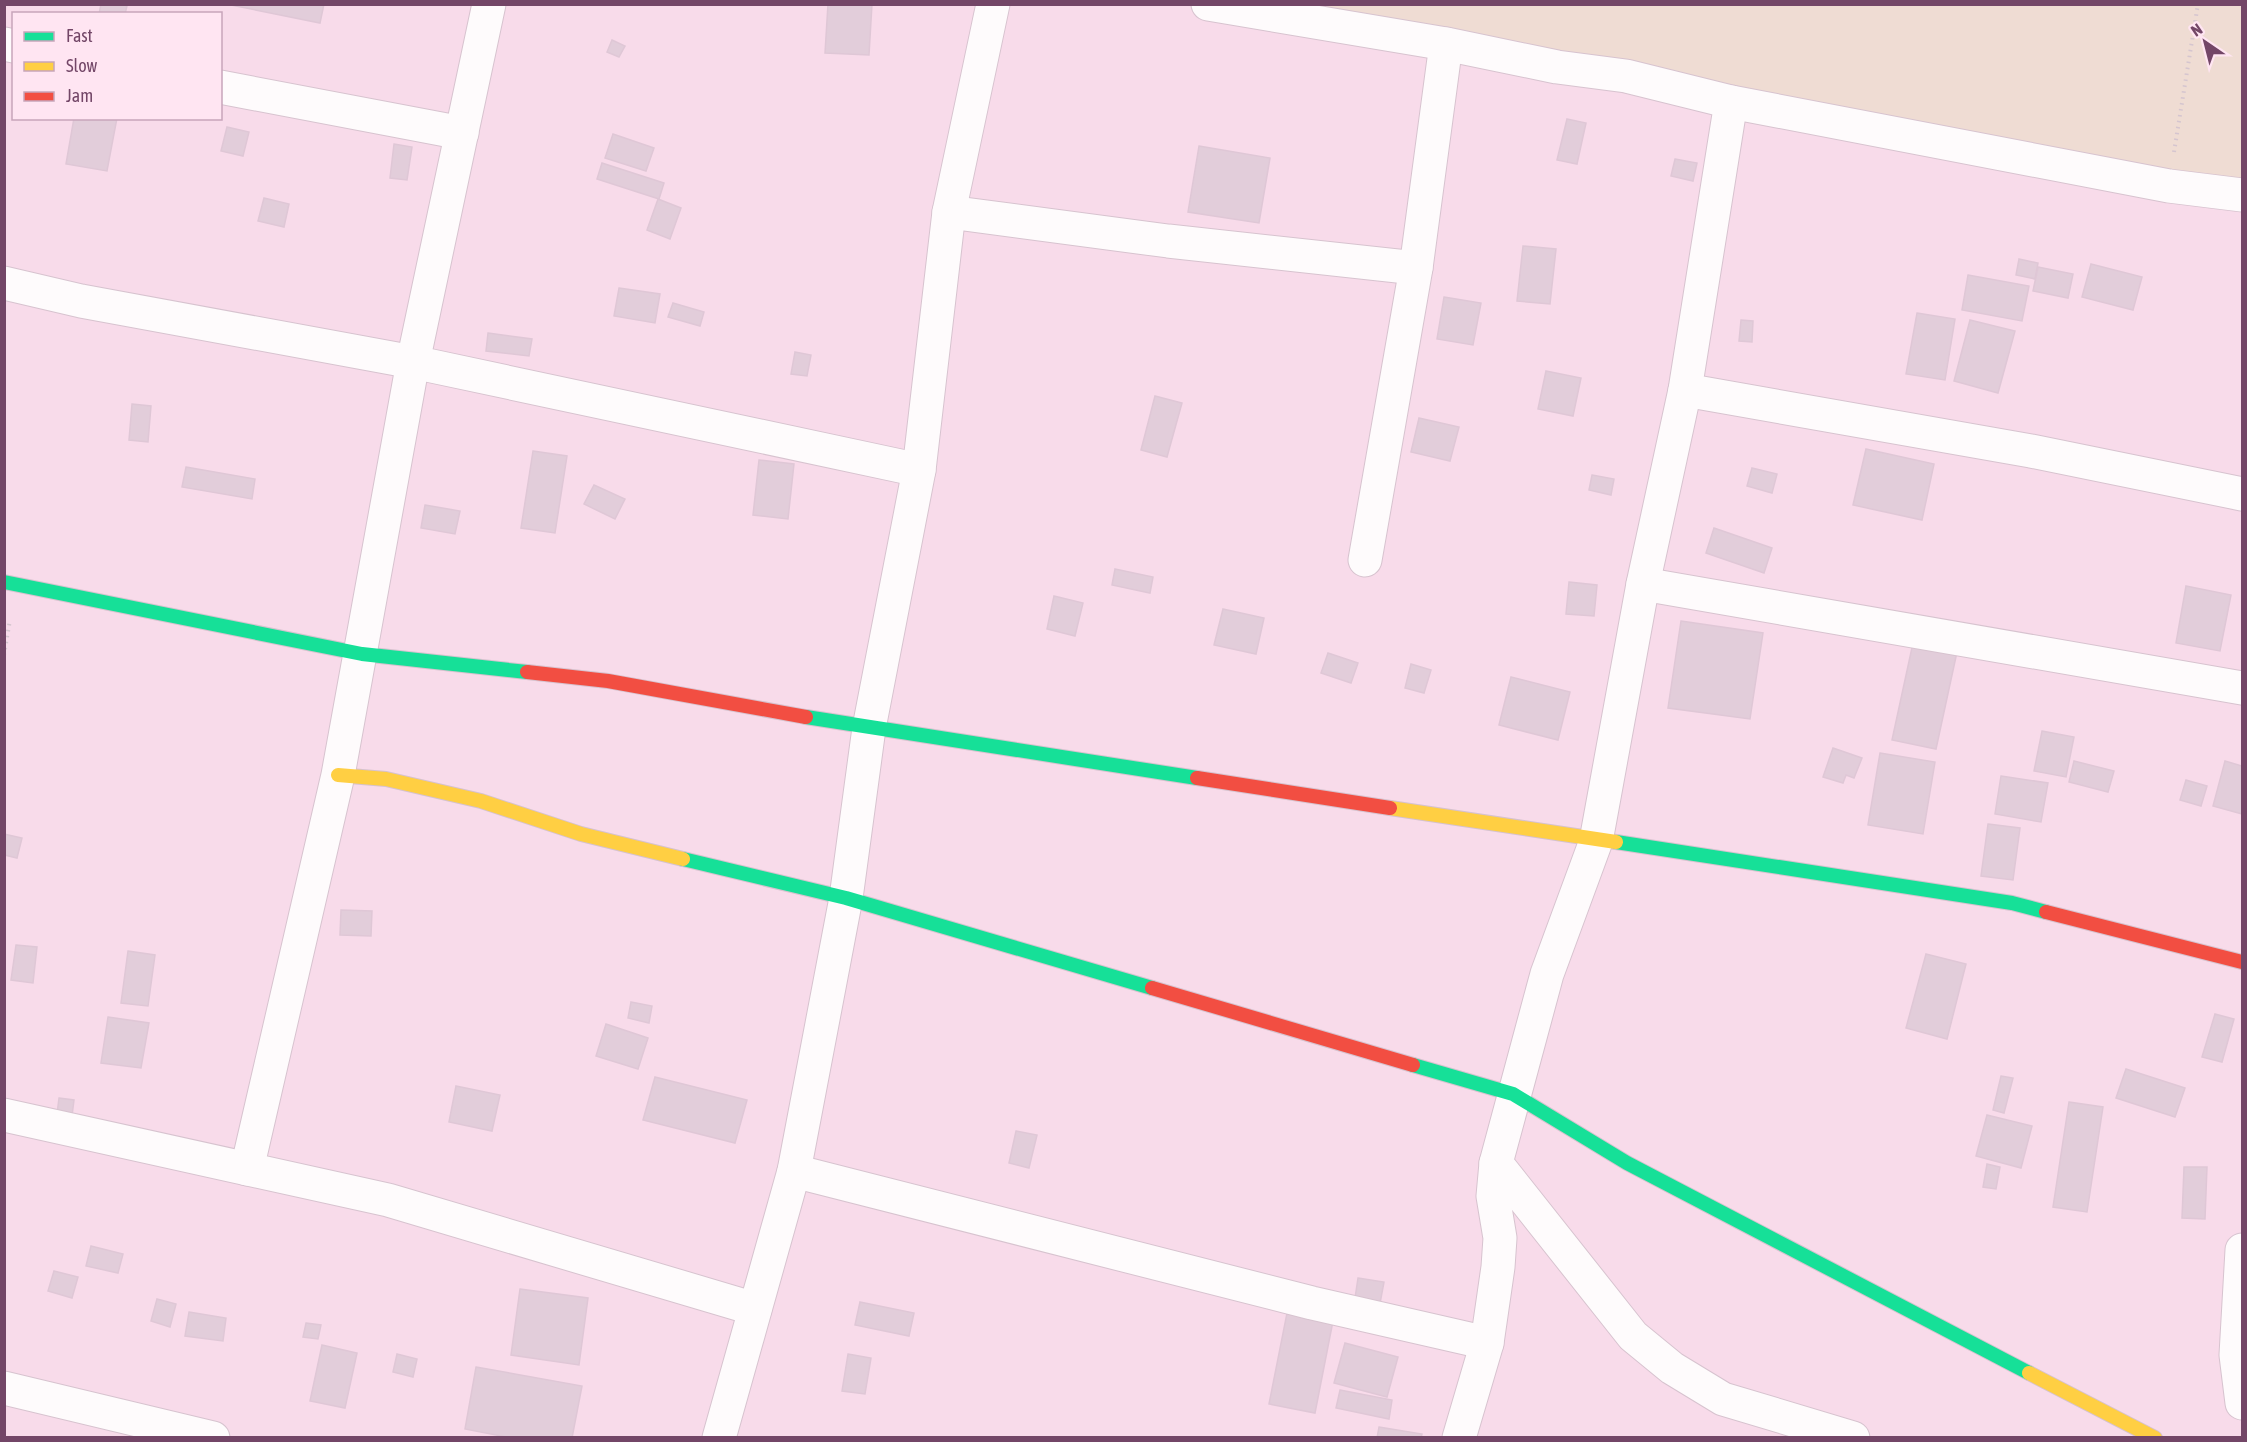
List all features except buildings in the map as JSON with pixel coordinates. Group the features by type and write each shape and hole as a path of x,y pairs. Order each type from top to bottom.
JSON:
{"street":[{"path":"247,1170 338,775 362,654 413,362 489,4"},
{"path":"719,1437 794,1171 846,898 869,728 919,470 949,212 993,4"},
{"path":"1208,4 1446,44 1557,67 1626,76 1731,102 2169,186 2242,195"},
{"path":"1365,560 1416,268 1446,44"},
{"path":"222,87 462,133"},
{"path":"1459,1437 1487,1343 1500,1238 1493,1196 1496,1163 1547,974 1596,841 1643,584 1685,390 1731,102"},
{"path":"949,212 1168,241 1416,268"},
{"path":"4,283 81,301 413,362 919,470"},
{"path":"1685,390 2031,451 2242,494"},
{"path":"4,582 362,654 608,681 869,728 2012,903 2242,962"},
{"path":"1643,584 2242,688"},
{"path":"338,775 386,779 481,801 581,834 846,898 1513,1095 1627,1163 2155,1437"},
{"path":"4,1115 388,1200 755,1309"},
{"path":"1496,1163 1633,1336 1672,1368 1723,1399 1852,1437"},
{"path":"794,1171 1312,1303 1487,1343"},
{"path":"2242,1250 2236,1355 2242,1403"},
{"path":"4,1388 202,1436"}],"path":[{"path":"2169,186 2198,4"}],"shaded area":[{"path":"5,5 2242,5 2242,1437 5,1437"},
{"path":"1214,5 2242,5 2242,196"}],"traffic: fast":[{"path":"4,582 362,654 527,672"},
{"path":"806,717 1197,778"},
{"path":"1616,842 2012,903 2046,912"},
{"path":"683,859 846,898 1152,988"},
{"path":"1413,1065 1513,1094 1627,1163 2029,1373"}],"traffic: slow":[{"path":"338,775 386,779 481,801 581,834 683,859"},
{"path":"1390,808 1616,842"},
{"path":"2029,1373 2155,1438"}],"traffic: jam":[{"path":"527,672 608,681 806,717"},
{"path":"1197,778 1390,808"},
{"path":"2046,912 2242,962"},
{"path":"1152,988 1413,1065"}]}
